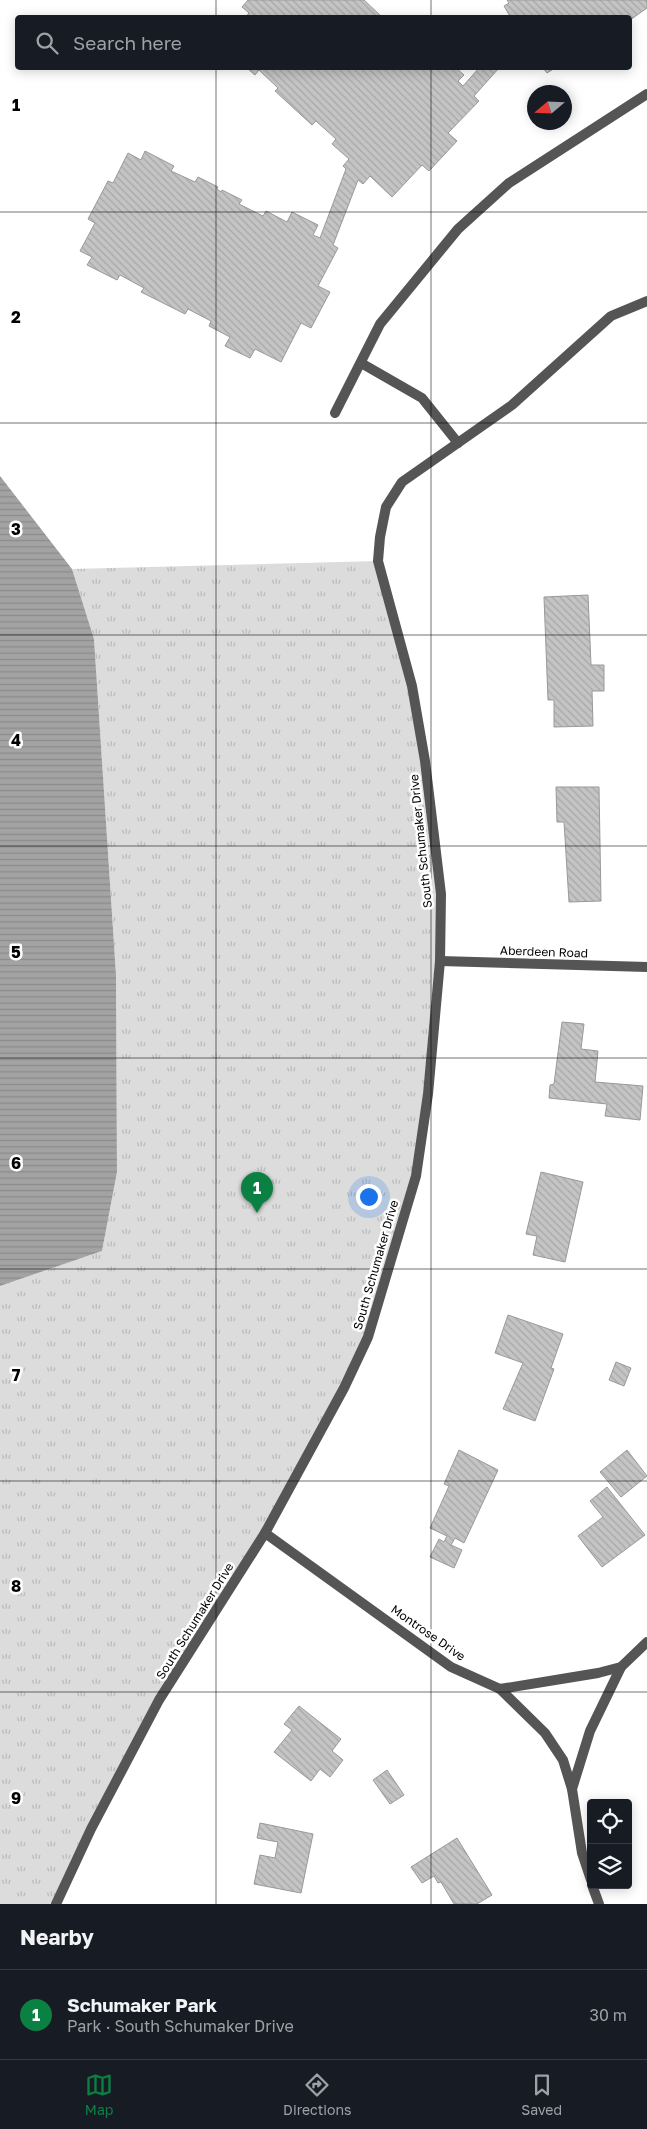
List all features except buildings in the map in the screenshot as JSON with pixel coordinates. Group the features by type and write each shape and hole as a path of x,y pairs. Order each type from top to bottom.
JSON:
{"street":[{"path":"335,413 380,324 458,229 508,183 647,94"},
{"path":"361,363 422,398 458,444 512,405 611,316 647,301"},
{"name":"South Schumaker Drive","path":"56,1904 91,1829 159,1700 265,1533 344,1388 368,1337 416,1176 428,1094 440,961 441,894 425,761 412,686 378,561 386,506 402,482 458,444"},
{"name":"Aberdeen Road","path":"440,961 647,967"},
{"name":"Montrose Drive","path":"265,1533 451,1667 500,1689"},
{"path":"572,1789 590,1731 621,1666 647,1642"},
{"path":"500,1689 598,1673 621,1666"},
{"path":"500,1689 545,1733 562,1760 572,1789 582,1853 587,1868"},
{"path":"593,1889 599,1904"}],"green space":[{"path":"378,561 412,686 441,894 416,1176 368,1337 286,1495 159,1700 58,1904 0,1904 0,1286 102,1251 117,1172 116,975 94,639 72,569"}],"shaded area":[{"path":"0,476 72,569 94,639 116,975 117,1172 102,1251 0,1286"}],"place":[{"name":"Schumaker Park","path":"257,1213"}]}
